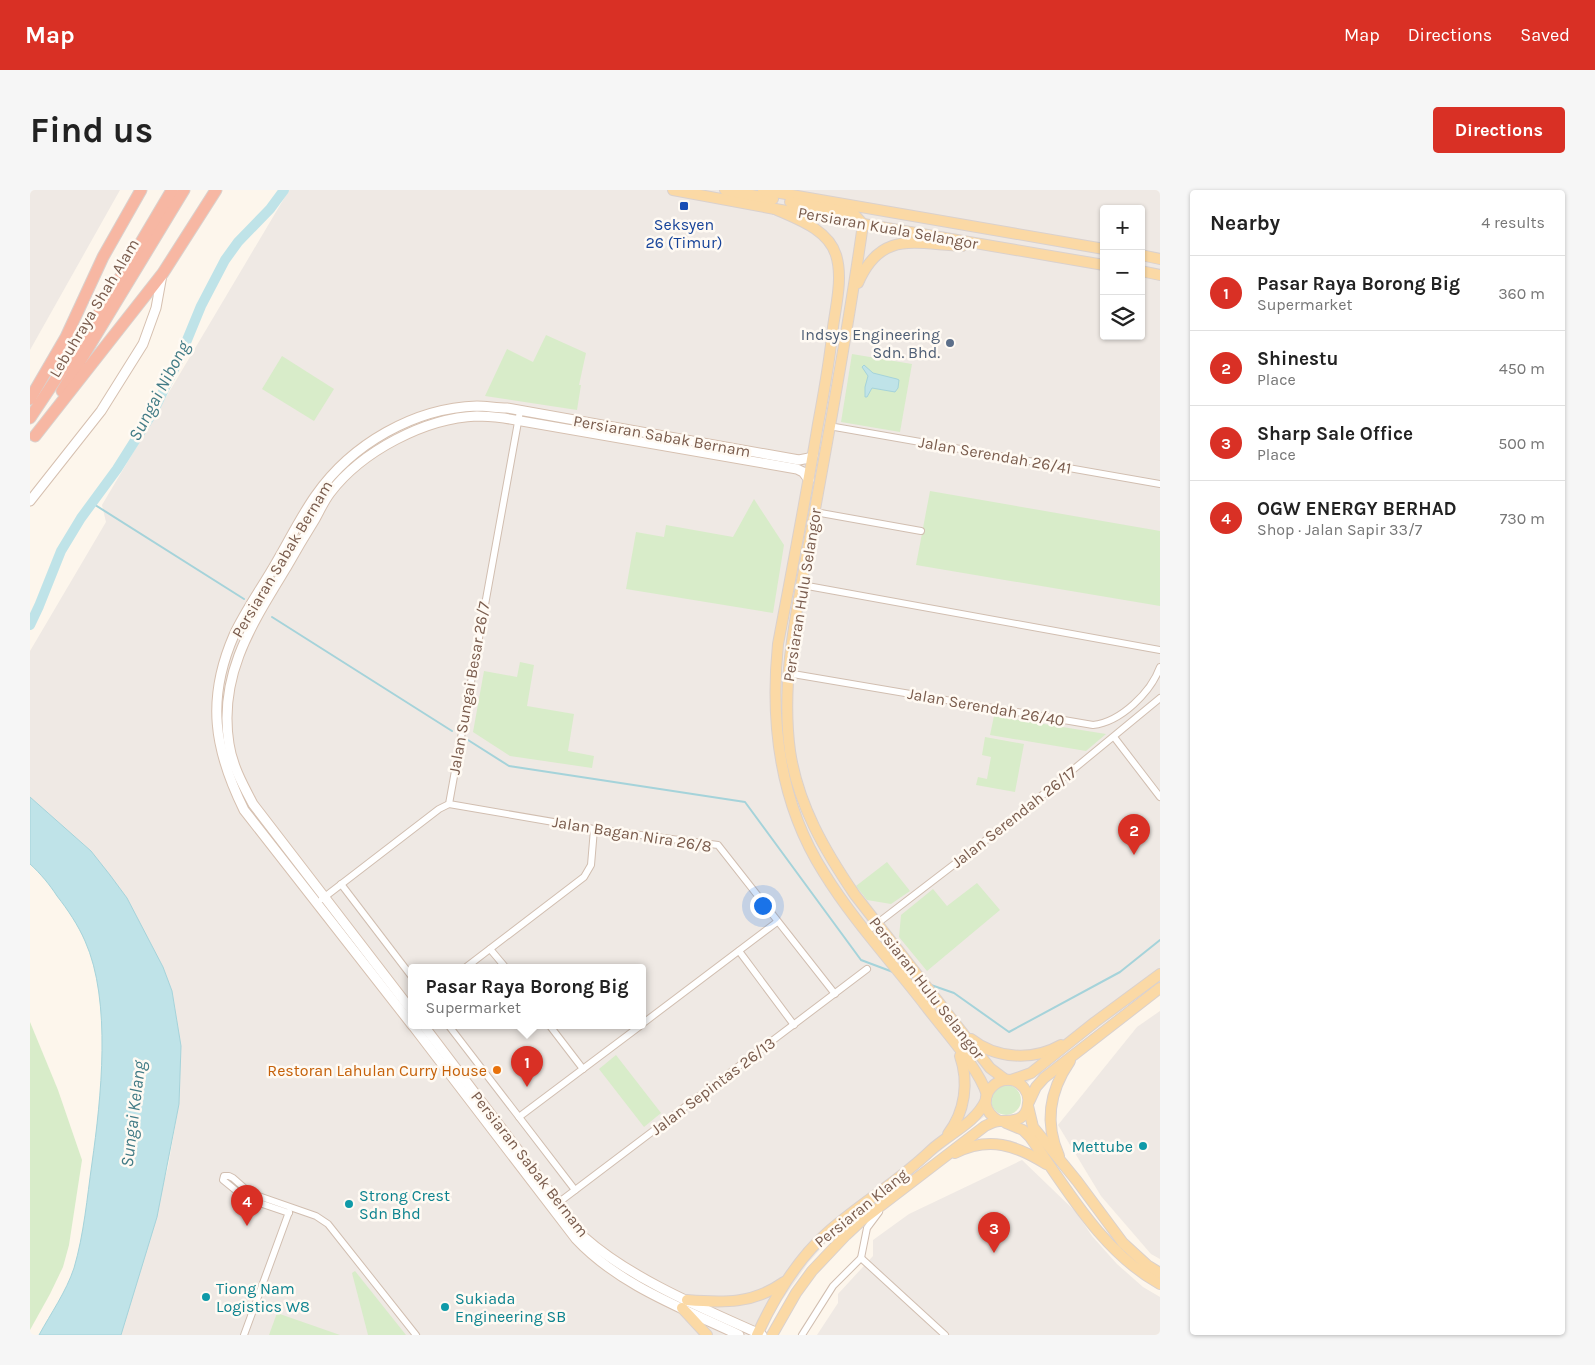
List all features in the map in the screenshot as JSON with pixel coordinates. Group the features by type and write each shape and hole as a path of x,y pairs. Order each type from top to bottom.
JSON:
{"highway":[{"path":"30,398 66,337 103,257 141,190"},
{"name":"Lebuhraya Shah Alam","path":"30,418 92,325 172,190"},
{"name":"Lebuhraya Shah Alam","path":"32,439 184,190"},
{"path":"32,439 163,273 216,190"}],"main road":[{"name":"Persiaran Kuala Selangor","path":"673,190 1100,264"},
{"path":"725,190 853,213 863,224"},
{"name":"Persiaran Kuala Selangor","path":"763,190 1100,248"},
{"name":"Persiaran Hulu Selangor","path":"775,209 821,233 837,256 839,278 831,347 809,480 778,644 775,705 779,752 789,799 812,853 824,874 866,932 980,1077 986,1097"},
{"name":"Persiaran Hulu Selangor","path":"863,224 853,294 790,648 786,704 791,753 801,795 810,820 825,849 855,895 990,1068 1008,1080"},
{"path":"853,294 862,273 872,257 884,247 902,243 1008,248"},
{"path":"1145,256 1160,258"},
{"path":"1145,273 1160,275"},
{"path":"1160,974 1095,1022 1032,1073 994,1085 986,1097 989,1113 1002,1122 1023,1130 1102,1236 1129,1262 1160,1284"},
{"path":"1002,1122 1011,1122 1022,1117 1036,1087 1160,988"},
{"path":"948,1015 976,1043 1005,1055 1019,1056 1050,1050 1095,1022"},
{"path":"931,1150 947,1136 954,1126 960,1112 964,1092 964,1073 959,1052 937,1021"},
{"path":"1064,1165 1054,1140 1051,1116 1052,1102 1059,1080 1075,1054"},
{"path":"1008,1080 1022,1086 1028,1096 1033,1127 1123,1243 1147,1265 1160,1273"},
{"name":"Persiaran Klang","path":"759,1334 767,1314 790,1278 809,1251 827,1232 967,1124 982,1108 986,1097"},
{"name":"Persiaran Klang","path":"772,1335 796,1293 818,1264 851,1230 970,1136 985,1126 1002,1122"},
{"path":"942,1160 974,1146 995,1144 1032,1154 1051,1167"},
{"path":"685,1304 743,1301 764,1294 790,1278"},
{"path":"685,1304 707,1335"}],"street":[{"path":"30,501 101,411 143,344 156,308 163,273"},
{"name":"Persiaran Sabak Bernam","path":"408,1006 244,810 230,782 220,746 217,718 218,688 235,634 316,495 339,466 394,428 437,412 476,406 520,410 799,460 813,455"},
{"name":"Jalan Sungai Besar 26/7","path":"449,804 520,410"},
{"name":"Persiaran Sabak Bernam","path":"408,1020 253,804 240,779 229,745 227,717 229,690 236,660 245,640 330,493 355,465 400,438 435,423 477,416 518,420 797,469 806,475 809,480"},
{"name":"Jalan Serendah 26/41","path":"829,426 1160,484"},
{"path":"394,428 400,438"},
{"path":"815,512 921,531"},
{"path":"802,585 1160,650"},
{"name":"Jalan Serendah 26/40","path":"788,673 1094,725 1110,721 1126,711 1151,683 1160,667"},
{"name":"Jalan Serendah 26/17","path":"866,932 1012,820 1160,698"},
{"path":"1114,737 1160,797"},
{"path":"321,900 439,809 449,804"},
{"name":"Jalan Bagan Nira 26/8","path":"449,804 594,829 718,845 835,994"},
{"path":"470,964 584,877 591,865 594,829"},
{"path":"341,884 408,973"},
{"path":"646,1021 777,922"},
{"path":"490,949 503,964"},
{"path":"739,951 794,1025"},
{"name":"Jalan Sepintas 26/13","path":"558,1203 867,969"},
{"name":"Persiaran Sabak Bernam","path":"415,1029 585,1249 623,1278 759,1334"},
{"name":"Persiaran Sabak Bernam","path":"426,1029 584,1237 599,1250 636,1274 739,1335"},
{"path":"451,1029 575,1190"},
{"path":"552,1029 583,1069"},
{"path":"519,1117 636,1029"},
{"path":"290,1210 250,1193 229,1176 224,1176 223,1180 245,1198 290,1210 316,1216 328,1224 416,1335"},
{"path":"802,1335 833,1286 861,1258 868,1228 884,1205"},
{"path":"244,1335 290,1210"},
{"path":"861,1258 945,1335"}],"shaded area":[{"path":"30,190 120,190 30,350"},
{"path":"289,190 1160,190 1160,981 1070,1049 831,1237 808,1263 771,1316 764,1335 121,1335 168,1167 179,1104 181,1046 172,991 163,967 127,898 91,851 30,797 30,651 106,522 102,505"},
{"path":"1160,1011 1160,1259 1151,1254 1101,1196 1058,1125 1137,1027"},
{"path":"1022,1160 1076,1212 1092,1236 1117,1264 1143,1287 1160,1297 1160,1335 817,1335 838,1303 838,1294 873,1256 873,1240 909,1214"}],"green space":[{"path":"546,335 586,353 579,385 581,385 577,410 485,396 507,349 533,362"},
{"path":"852,354 912,364 900,432 841,422"},
{"path":"282,356 334,389 314,421 262,389"},
{"path":"930,491 1160,531 1160,606 916,565"},
{"path":"754,499 784,545 773,613 626,589 636,532 664,537 666,525 733,537"},
{"path":"520,662 534,665 527,706 574,714 568,751 594,756 592,768 510,756 473,732 484,671 517,677"},
{"path":"994,716 1106,734 1086,751 990,735"},
{"path":"985,737 1024,744 1015,792 976,785 978,777 987,779 991,757 982,755"},
{"path":"887,862 910,891 891,904 867,900 856,886"},
{"path":"977,883 1000,910 927,971 899,937 901,915 933,889 947,906"},
{"path":"30,1022 58,1090 82,1160 69,1245 63,1267 30,1330"},
{"path":"616,1055 661,1113 644,1127 599,1069"},
{"path":"1006,1085 1017,1089 1021,1100 1017,1111 1006,1115 995,1111 991,1100 995,1089"},
{"path":"355,1271 406,1335 368,1335 352,1273"},
{"path":"277,1313 340,1335 269,1335"}],"water":[{"path":"864,365 873,373 899,380 898,388 895,392 872,388 867,397 865,397 868,376 862,367"},
{"name":"Sungai Kelang","path":"30,797 91,851 127,898 163,967 172,991 181,1046 179,1104 157,1217 121,1335 39,1335 71,1277 80,1242 95,1138 102,1051 99,992 85,941 76,923 45,879 30,864"}],"waterway":[{"name":"Sungai Nibong","path":"30,625 61,551 81,518 117,469 153,412 180,357 201,306 225,260 238,242 270,209 284,190"},
{"path":"92,503 244,599"},
{"path":"272,617 452,731"},
{"path":"468,740 509,766 745,802 861,960 893,972"},
{"path":"931,985 954,993 1009,1032 1120,972 1160,940"}],"place":[{"name":"Seksyen 26 (Timur)","path":"684,206"},
{"name":"Indsys Engineering Sdn. Bhd.","path":"950,343"},
{"name":"Shinestu","path":"1134,855"},
{"name":"Restoran Lahulan Curry House","path":"497,1070"},
{"name":"Pasar Raya Borong Big","path":"527,1087"},
{"name":"Mettube","path":"1143,1146"},
{"name":"Strong Crest Sdn Bhd","path":"349,1204"},
{"name":"OGW ENERGY BERHAD","path":"247,1226"},
{"name":"Sharp Sale Office","path":"994,1253"},
{"name":"Tiong Nam Logistics W8","path":"206,1297"},
{"name":"Sukiada Engineering SB","path":"445,1307"}]}
